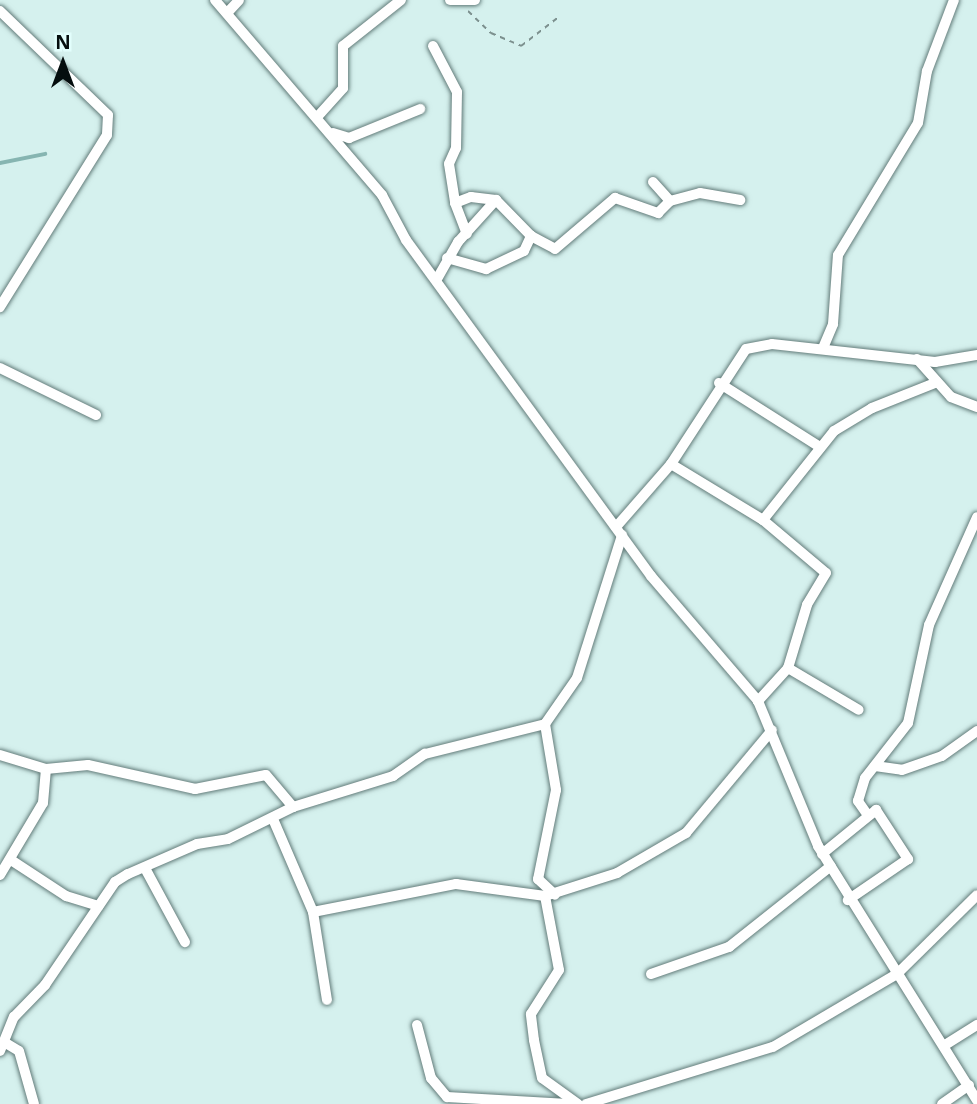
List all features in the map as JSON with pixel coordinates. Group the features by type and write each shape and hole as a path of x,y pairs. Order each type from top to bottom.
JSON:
{"street":[{"path":"215,0 319,115 619,531 758,701 822,854 848,900 945,1045 977,1100"},
{"path":"228,12 239,0"},
{"path":"319,115 343,88 344,46 401,0"},
{"path":"455,1 475,0"},
{"path":"823,348 833,324 838,255 918,123 926,71 954,0"},
{"path":"0,11 108,115 107,135 0,307"},
{"path":"433,46 457,92 456,148 449,164 455,203 467,234"},
{"path":"331,132 349,138 420,109"},
{"path":"653,182 670,201"},
{"path":"455,203 471,197 496,200 531,236 555,250 615,198 649,213 670,201 711,193 740,200"},
{"path":"438,279 447,258 496,200"},
{"path":"447,258 486,268 524,251 531,236"},
{"path":"34,1104 19,1051 2,1046 3,1029 115,883 197,844 228,839 274,819 293,807 393,776 425,754 545,723 577,678 619,531 671,464 719,383 746,349 823,348 917,359 977,355"},
{"path":"917,359 935,383 977,407"},
{"path":"0,369 96,415"},
{"path":"719,383 820,447"},
{"path":"763,520 820,447 872,408 935,383"},
{"path":"671,464 763,520 826,573 807,605 789,668 758,701"},
{"path":"867,814 858,800 875,766 908,723 929,625 977,517"},
{"path":"789,668 859,710"},
{"path":"545,723 556,790 538,879 550,895 559,971 531,1014 542,1078 578,1104"},
{"path":"313,912 456,884 550,895 617,873 686,833 772,730"},
{"path":"875,766 902,770 932,760 977,731"},
{"path":"0,755 46,769 88,765 195,789 266,775 293,807"},
{"path":"0,875 43,803 46,769"},
{"path":"822,854 867,814 876,810 886,821 908,859 848,900"},
{"path":"274,819 313,912 327,1000"},
{"path":"11,860 66,896 98,906"},
{"path":"651,974 729,947 831,866"},
{"path":"146,870 185,942"},
{"path":"586,1104 774,1047 897,974 977,895"},
{"path":"417,1025 431,1079 447,1097"},
{"path":"945,1045 977,1025"},
{"path":"942,1104 969,1085"},
{"path":"437,1104 447,1097 568,1104"}],"path":[{"path":"455,1 491,33 521,46 560,16"}],"waterway":[{"path":"0,163 45,154"}]}
